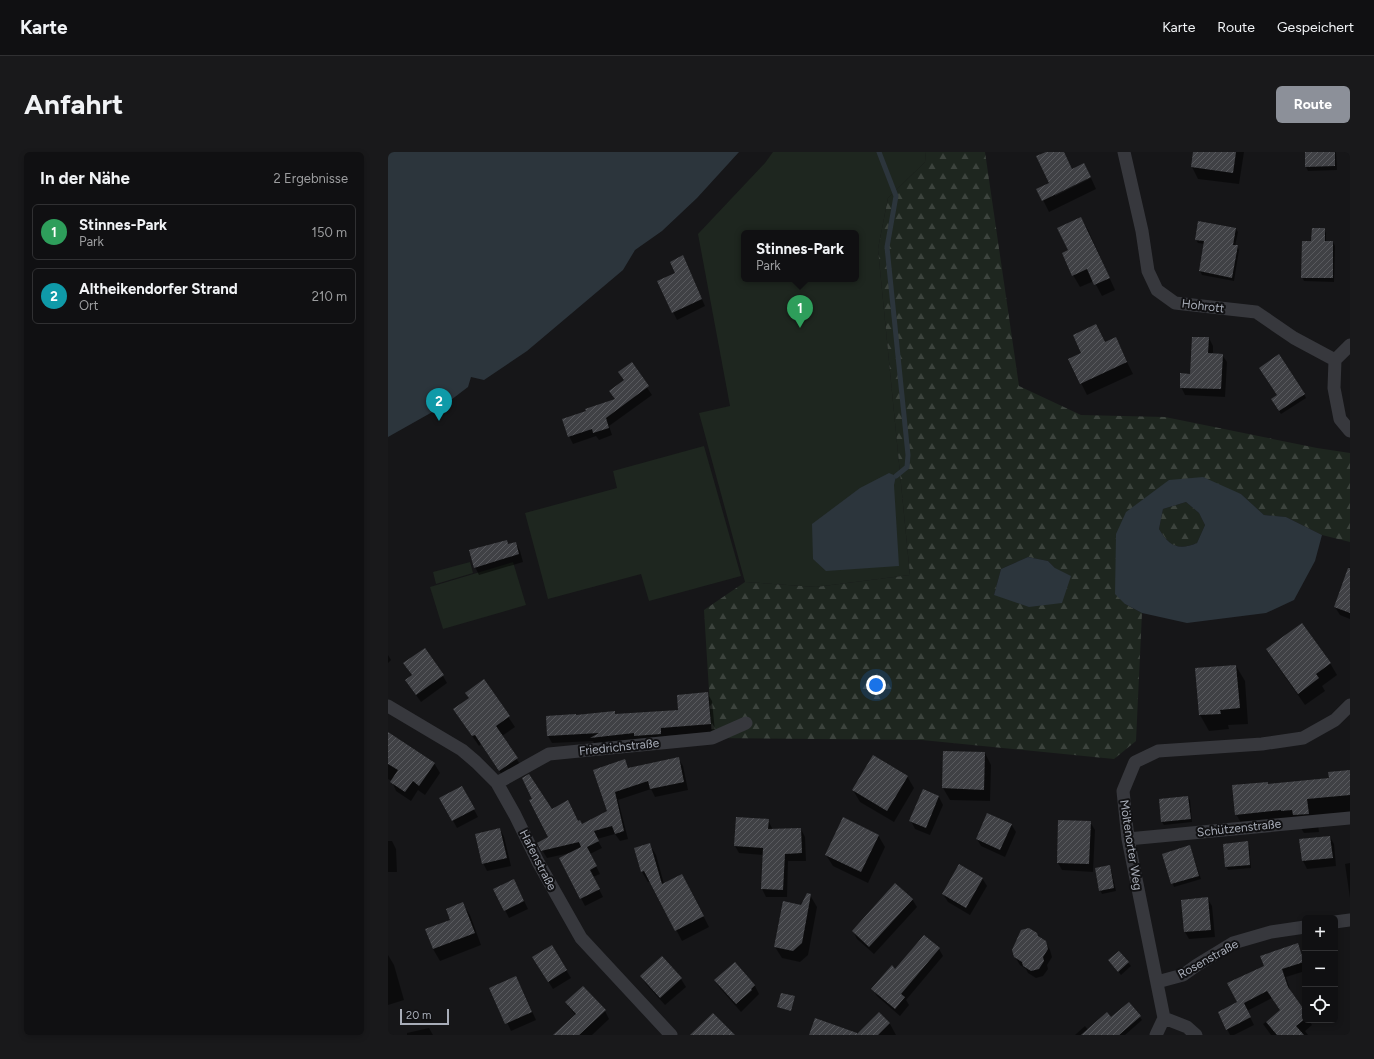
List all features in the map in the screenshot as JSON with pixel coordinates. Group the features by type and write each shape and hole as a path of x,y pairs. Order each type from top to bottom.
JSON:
{"street":[{"name":"Hohrott","path":"1124,152 1142,231 1148,270 1157,290 1175,303 1256,312 1294,338 1334,360"},
{"path":"1350,345 1334,360 1334,388 1340,419 1350,431"},
{"name":"Möltenorter Weg","path":"1164,1018 1128,839 1123,791 1135,762 1158,751 1262,744 1303,738 1335,720 1350,705"},
{"name":"Hafenstraße","path":"388,706 462,750 496,783 515,814 538,862 581,938 670,1035"},
{"name":"Friedrichstraße","path":"496,783 549,754 712,738 746,722"},
{"name":"Schützenstraße","path":"1128,839 1350,818"},
{"path":"1338,922 1350,920"},
{"name":"Rosenstraße","path":"1157,982 1183,975 1233,943 1271,932 1302,927"},
{"path":"1156,1035 1164,1018 1187,1027 1196,1035"}],"green space":[{"path":"773,152 926,152 925,162 888,198 878,249 910,575 816,587 745,582 699,413 730,406 698,234 765,163"},
{"path":"926,152 985,152 1019,386 1081,415 1165,417 1317,448 1350,453 1350,542 1322,535 1286,517 1264,515 1241,494 1169,480 1125,604 1142,613 1136,741 1114,759 922,740 712,738 704,610 745,582 816,587 910,575 878,249 888,198 925,162","holes":["1028,557 1048,561 1055,568 994,595 1001,569"]},
{"path":"704,446 741,576 649,601 641,574 548,599 525,513 617,488 613,471"},
{"path":"1186,502 1199,513 1205,525 1197,543 1179,547 1170,543 1159,529 1163,509"},
{"path":"470,562 473,573 436,584 433,572"},
{"path":"513,562 526,605 443,629 430,587"}],"shaded area":[{"path":"388,152 739,152 697,198 662,231 635,250 623,270 527,351 484,380 471,377 468,387 443,406 388,437"},
{"path":"889,473 896,476 894,485 899,566 826,571 813,559 812,524 860,488"},
{"path":"1203,477 1241,494 1264,515 1286,517 1322,535 1315,561 1294,600 1266,613 1187,623 1142,613 1125,604 1115,594 1116,534 1126,512 1169,480","holes":["1186,502 1199,513 1205,525 1197,543 1179,547 1170,543 1159,529 1163,509"]},
{"path":"1028,557 1048,561 1055,568 1071,576 1062,603 1029,607 994,595 1001,569"}],"building":[{"path":"1046,152 1064,152 1072,169 1084,163 1091,177 1042,201 1036,189 1049,183 1036,156"},
{"path":"1193,152 1236,152 1233,173 1191,167"},
{"path":"1305,152 1335,152 1335,166 1305,167"},
{"path":"1081,217 1110,278 1094,285 1087,269 1072,276 1062,253 1068,250 1057,228"},
{"path":"1198,221 1236,228 1233,245 1238,245 1232,278 1199,271 1204,241 1195,240"},
{"path":"1312,228 1325,228 1325,241 1333,241 1333,278 1301,278 1302,241 1311,241"},
{"path":"683,255 702,299 672,313 657,281 675,273 670,262"},
{"path":"1096,324 1105,342 1116,337 1127,362 1080,384 1068,359 1081,353 1073,335"},
{"path":"1192,337 1209,337 1208,353 1223,354 1221,389 1180,388 1180,373 1190,374"},
{"path":"1279,354 1305,394 1279,411 1271,399 1277,395 1259,368"},
{"path":"632,362 649,386 606,418 609,428 593,433 592,429 568,437 562,419 586,411 585,409 615,399 609,391 624,380 618,372"},
{"path":"507,540 508,544 516,542 519,554 474,568 469,550"},
{"path":"1348,568 1350,568 1350,613 1334,607"},
{"path":"1302,623 1331,663 1316,674 1319,678 1298,694 1266,649"},
{"path":"425,648 444,675 416,695 405,680 412,675 403,663"},
{"path":"1236,665 1240,708 1220,710 1221,714 1199,715 1195,668"},
{"path":"484,679 510,716 496,726 518,758 499,771 475,735 472,736 453,709 469,698 465,693"},
{"path":"708,692 711,724 661,728 661,734 634,736 634,733 590,738 599,733 547,736 546,716 615,711 615,714 678,710 677,695"},
{"path":"388,732 435,763 419,786 413,781 405,792 390,782 398,770 388,764"},
{"path":"943,751 985,752 984,790 942,788"},
{"path":"873,755 908,776 887,811 852,790"},
{"path":"679,757 684,782 650,789 648,781 615,792 624,831 615,834 612,826 594,831 599,841 587,847 597,866 590,870 600,889 580,899 559,858 581,847 579,842 541,851 537,843 548,837 529,800 532,799 522,778 529,774 552,809 568,800 578,821 580,820 582,824 607,811 593,770 625,759 628,768"},
{"path":"1350,770 1350,795 1307,799 1309,814 1293,815 1292,810 1281,810 1235,815 1232,785 1268,782 1268,784 1329,778 1328,772"},
{"path":"462,786 475,809 452,821 439,798"},
{"path":"923,789 939,796 926,828 909,821"},
{"path":"1188,796 1191,819 1161,822 1159,799"},
{"path":"987,813 1012,824 1000,850 976,839"},
{"path":"736,817 769,819 768,829 801,828 802,853 785,854 783,890 761,889 763,848 734,846"},
{"path":"843,817 879,835 861,872 825,855"},
{"path":"1058,820 1091,821 1089,864 1057,863"},
{"path":"500,828 507,858 482,864 475,834"},
{"path":"1330,836 1333,858 1302,861 1299,839"},
{"path":"1248,841 1250,865 1225,867 1223,844"},
{"path":"650,843 662,884 682,874 704,916 675,931 644,871 641,872 634,848"},
{"path":"1190,845 1199,876 1171,884 1162,854"},
{"path":"959,864 983,878 966,908 942,894"},
{"path":"1110,865 1114,888 1099,891 1095,868"},
{"path":"514,879 524,901 504,911 493,889"},
{"path":"895,883 913,899 869,947 852,931"},
{"path":"807,893 811,894 802,943 793,951 774,947 783,901 801,905"},
{"path":"1208,897 1211,930 1184,932 1181,900"},
{"path":"463,902 475,933 433,949 425,929 450,920 446,909"},
{"path":"1029,928 1046,941 1048,949 1043,957 1044,961 1039,969 1031,971 1023,966 1022,962 1014,957 1012,950 1021,930"},
{"path":"924,935 940,948 901,994 905,997 895,1009 871,989 892,965 895,969"},
{"path":"1298,943 1302,956 1302,963 1282,969 1288,987 1302,1007 1302,1021 1296,1026 1304,1035 1277,1035 1266,1022 1280,1010 1267,991 1244,1003 1251,1017 1226,1030 1218,1012 1237,1002 1227,983 1264,966 1260,956"},
{"path":"552,945 567,970 548,982 532,957"},
{"path":"1119,951 1129,962 1118,972 1108,960"},
{"path":"662,956 682,978 660,998 640,976"},
{"path":"735,962 755,985 751,989 752,990 736,1004 714,980"},
{"path":"516,976 532,1012 505,1024 489,988"},
{"path":"583,986 606,1010 579,1035 553,1035 576,1014 565,1002"},
{"path":"781,993 795,996 791,1011 777,1007"},
{"path":"1129,1002 1141,1016 1119,1035 1081,1035 1107,1012 1111,1017"},
{"path":"879,1012 890,1023 878,1035 809,1035 815,1018 857,1034"},
{"path":"713,1013 735,1035 690,1035"}],"waterway":[{"path":"879,152 896,196 887,247 908,455 907,467 896,476"}],"place":[{"name":"Stinnes-Park","path":"800,328"},
{"name":"Altheikendorfer Strand","path":"439,421"}]}
